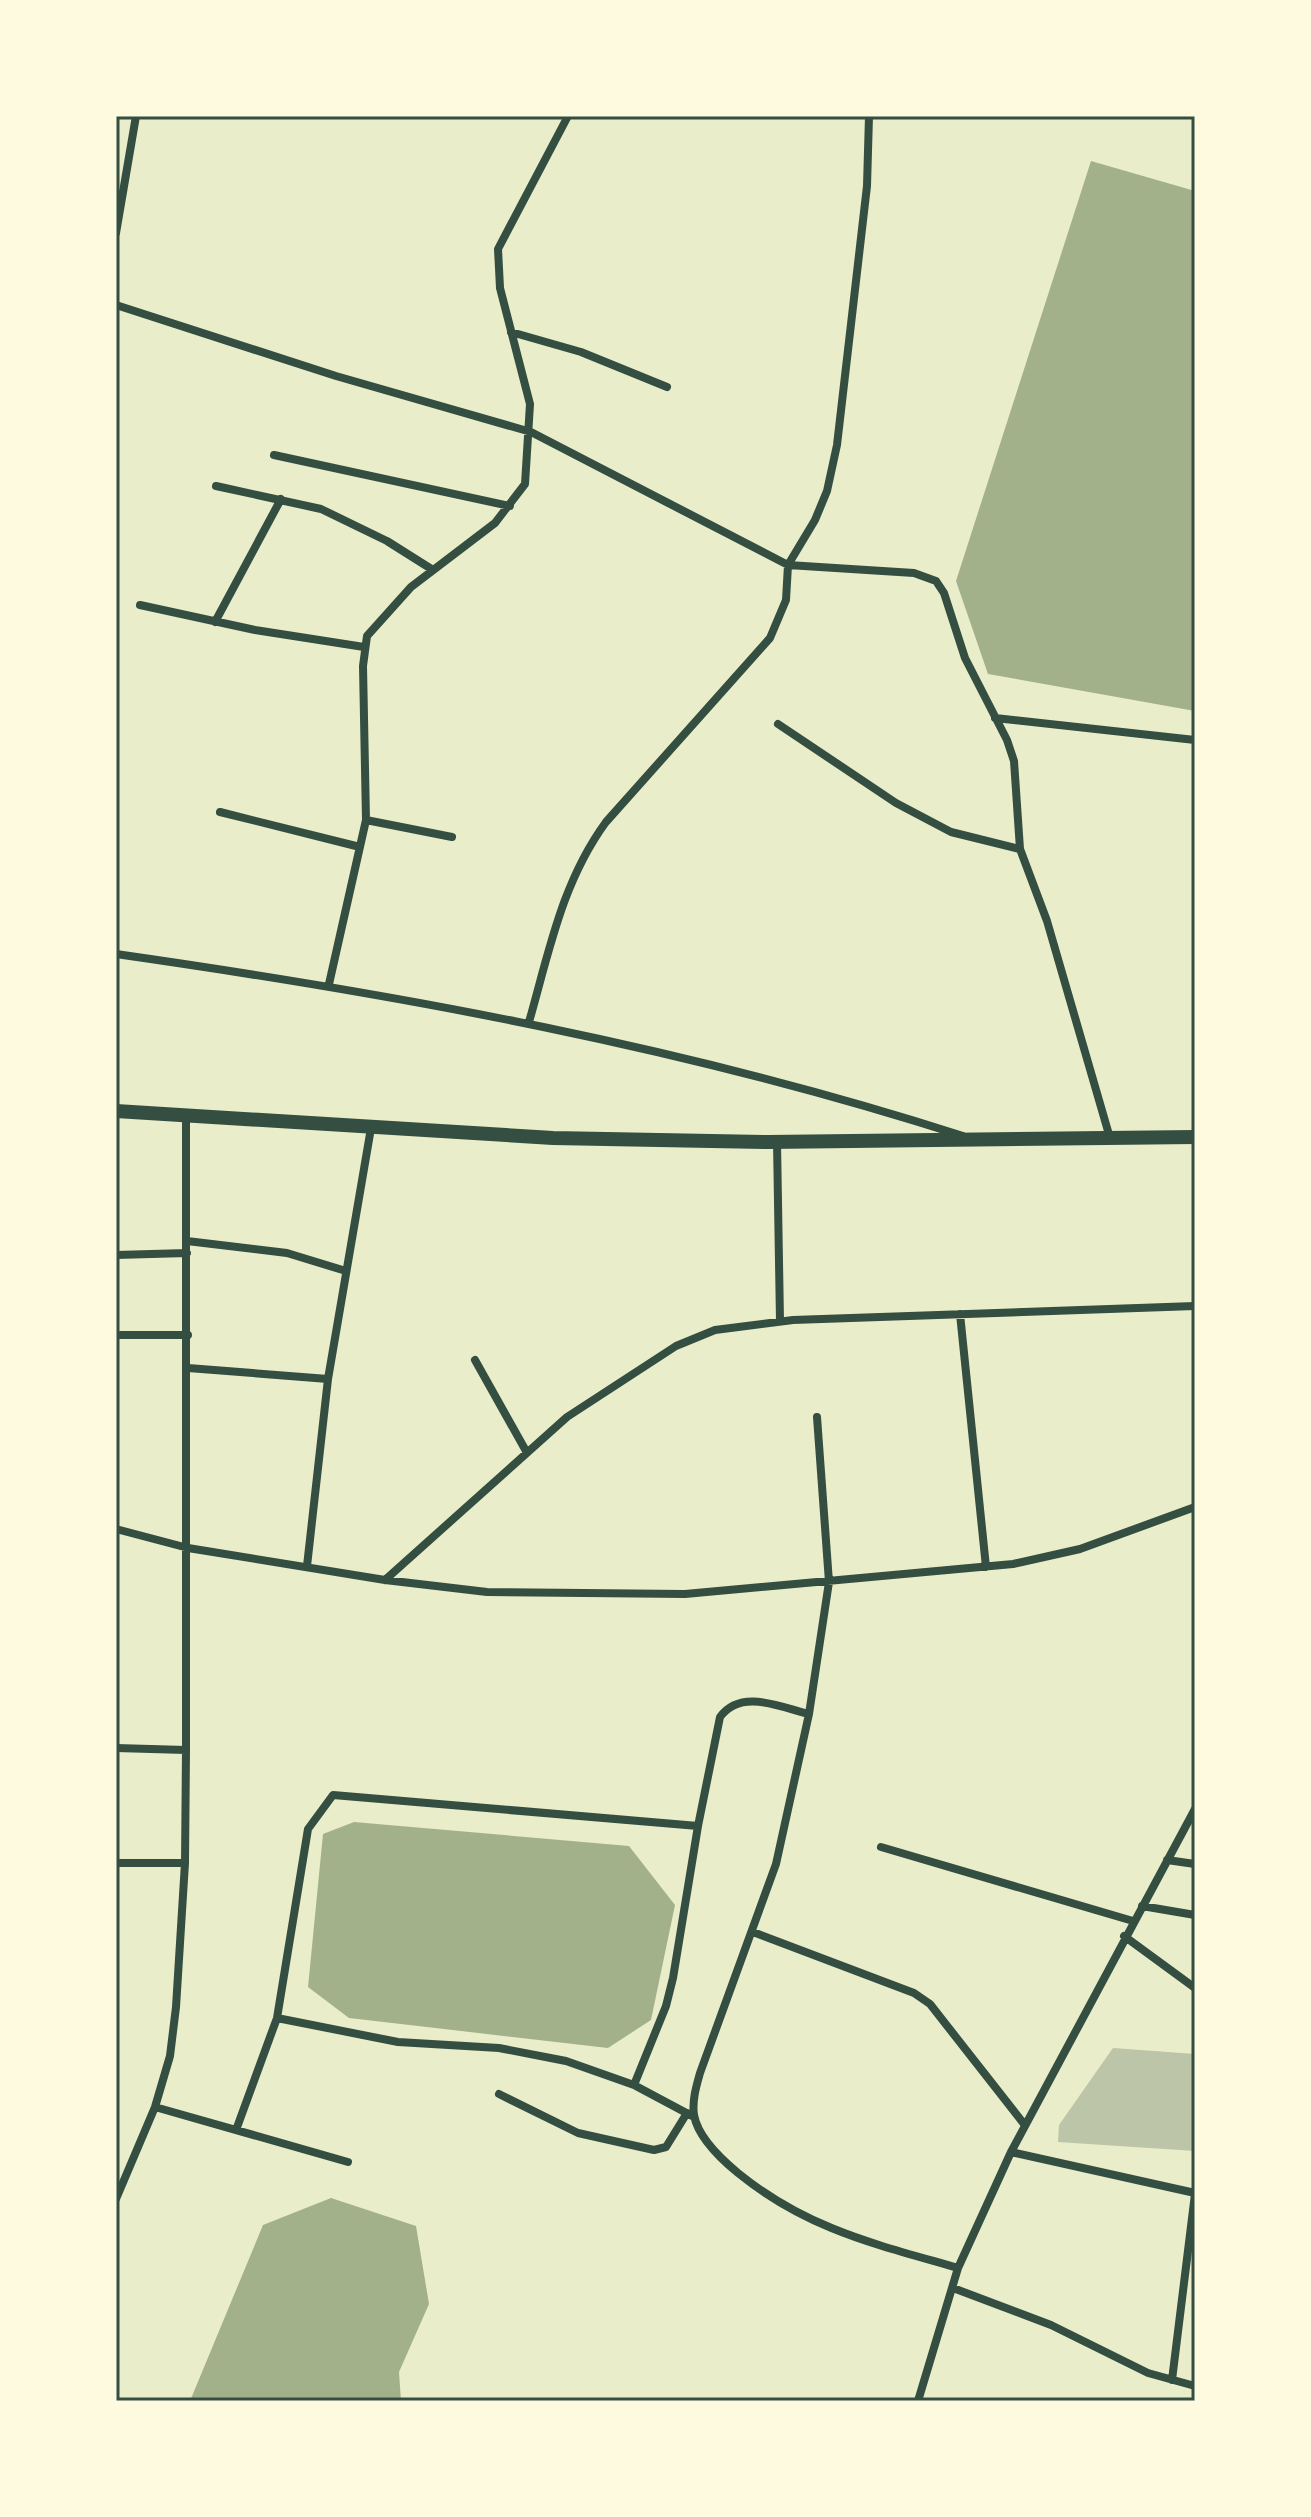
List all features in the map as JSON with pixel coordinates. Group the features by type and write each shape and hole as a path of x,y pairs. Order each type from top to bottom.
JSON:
{"street":[{"path":"116,233 136,116"},
{"path":"329,984 366,820 364,647 375,624 411,587 495,523 525,484 531,432 530,404 500,288 498,249 568,116"},
{"path":"529,1022 567,887 583,853 606,822 770,638 786,600 788,565 815,520 827,491 837,445 867,186 869,116"},
{"path":"116,305 336,376 531,432 788,565 914,573 936,581 944,593 965,658 1014,761 1020,849 1047,921 1110,1138"},
{"path":"511,332 581,352 667,387"},
{"path":"274,455 510,506"},
{"path":"216,486 281,499 346,519 433,570"},
{"path":"215,622 281,499"},
{"path":"140,605 215,622 364,647"},
{"path":"995,718 1195,740"},
{"path":"778,724 896,803 951,832 1020,849"},
{"path":"220,812 360,847"},
{"path":"366,820 452,837"},
{"path":"116,954 329,984 529,1022 819,1091 977,1141"},
{"path":"116,1111 553,1138 777,1142 1195,1137"},
{"path":"116,2199 155,2107 170,2056 176,2007 185,1863 188,1548 186,1117"},
{"path":"307,1566 328,1379 371,1128"},
{"path":"777,1142 780,1321"},
{"path":"187,1241 287,1253 346,1271"},
{"path":"116,1255 187,1253"},
{"path":"385,1580 567,1417 676,1346 715,1330 780,1321 1195,1306"},
{"path":"960,1314 986,1567"},
{"path":"116,1335 188,1335"},
{"path":"475,1360 526,1451"},
{"path":"188,1368 328,1379"},
{"path":"499,2094 578,2133 654,2150 666,2147 691,2115 700,2073 776,1864 809,1714 829,1582 817,1417"},
{"path":"116,1529 188,1548 385,1580 487,1592 685,1594 986,1567 1080,1549 1195,1507"},
{"path":"634,2085 666,2006 673,1978 720,1717 726,1709 751,1700 809,1714"},
{"path":"116,1748 186,1750"},
{"path":"236,2130 277,2018 308,1829 333,1795 698,1826"},
{"path":"918,2401 958,2268 1024,2124 1195,1809"},
{"path":"881,1847 1133,1921"},
{"path":"1167,1860 1195,1864"},
{"path":"116,1863 185,1863"},
{"path":"1142,1906 1195,1915"},
{"path":"753,1932 914,1993 930,2004 1024,2124"},
{"path":"1124,1936 1195,1988"},
{"path":"277,2018 398,2042 532,2053 634,2085 691,2115 722,2160 775,2203 815,2223 864,2241 958,2268"},
{"path":"155,2107 348,2162"},
{"path":"1011,2152 1195,2193 1172,2380"},
{"path":"953,2288 1051,2325 1148,2373 1195,2386"}],"shaded area":[{"path":"1091,161 1195,191 1195,711 988,674 956,581"},
{"path":"354,1822 629,1846 675,1905 651,2020 608,2048 349,2018 308,1987 323,1834"},
{"path":"331,2198 416,2226 429,2304 399,2372 401,2401 190,2401 263,2225"}],"building":[{"path":"1113,2048 1195,2054 1195,2151 1058,2142 1059,2125"}]}
